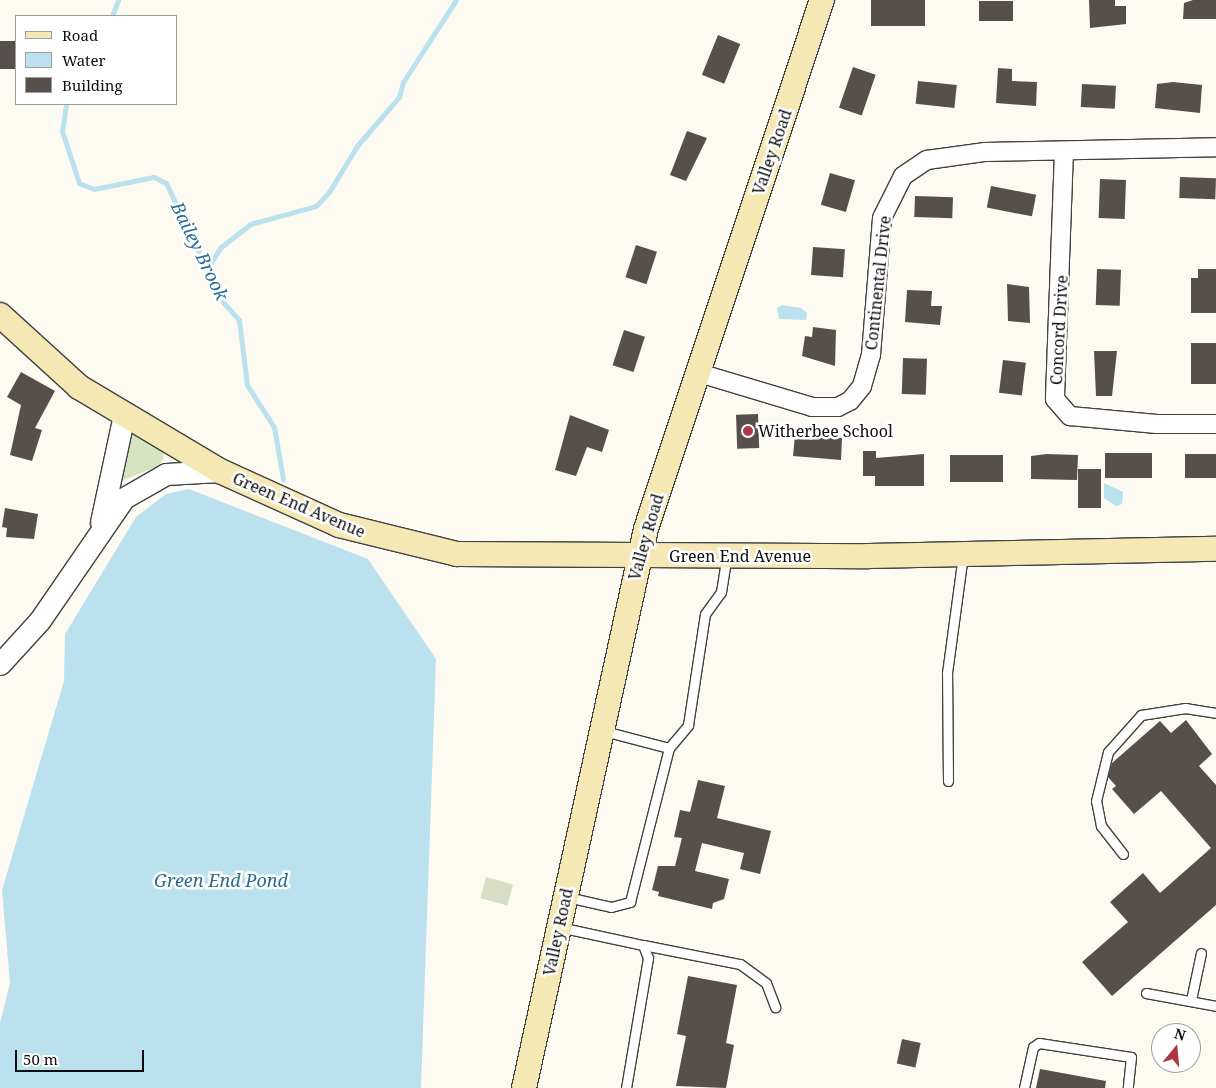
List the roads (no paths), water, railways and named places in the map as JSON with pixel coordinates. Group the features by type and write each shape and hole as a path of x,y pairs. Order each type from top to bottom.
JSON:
{"main road":[{"name":"Valley Road","path":"524,1088 640,556 822,0"},
{"path":"0,315 79,386 124,415"},
{"name":"Green End Avenue","path":"124,415 220,471 339,525 390,541 456,554 640,556 963,555 1216,549"}],"street":[{"name":"Continental Drive","path":"699,372 812,407 838,407 850,401 862,386 871,355 882,218 903,176 927,160 985,152 1216,147"},
{"name":"Concord Drive","path":"1064,151 1055,399 1070,416 1157,424 1216,424"},
{"name":"Green End Avenue","path":"98,532 124,415"},
{"name":"Green End Avenue","path":"0,664 40,620 98,532 124,498 146,483 166,474 220,471"}],"lane":[{"path":"948,781 948,673 963,555"},
{"path":"566,897 611,907 630,902 669,748 688,725 706,614 720,592 727,556"},
{"path":"1123,854 1101,826 1096,802 1108,752 1141,715 1185,708 1216,713"},
{"path":"601,730 669,748"},
{"path":"559,927 740,964 766,983 775,1007"},
{"path":"626,1088 648,958 643,944"},
{"path":"1191,1000 1201,953"},
{"path":"1146,993 1216,1006"},
{"path":"1024,1088 1033,1047 1039,1043 1131,1057 1128,1088"}],"water":[{"path":"782,305 801,308 807,313 806,320 779,319 777,308"},
{"path":"1104,483 1123,492 1122,504 1116,506 1104,498"},
{"name":"Green End Pond","path":"189,489 368,559 436,659 421,1088 0,1088 0,1023 10,983 2,890 64,681 65,634 136,517 166,494"}],"waterway":[{"name":"Bailey Brook","path":"112,15 118,0"},
{"path":"207,269 221,247 250,224 316,206 329,192 357,146 399,97 403,82 456,0"},
{"name":"Bailey Brook","path":"66,105 62,131 79,183 94,189 154,177 166,183 222,301 239,320 247,385 274,427 283,479"}],"place":[{"name":"Witherbee School","path":"748,431"}]}
